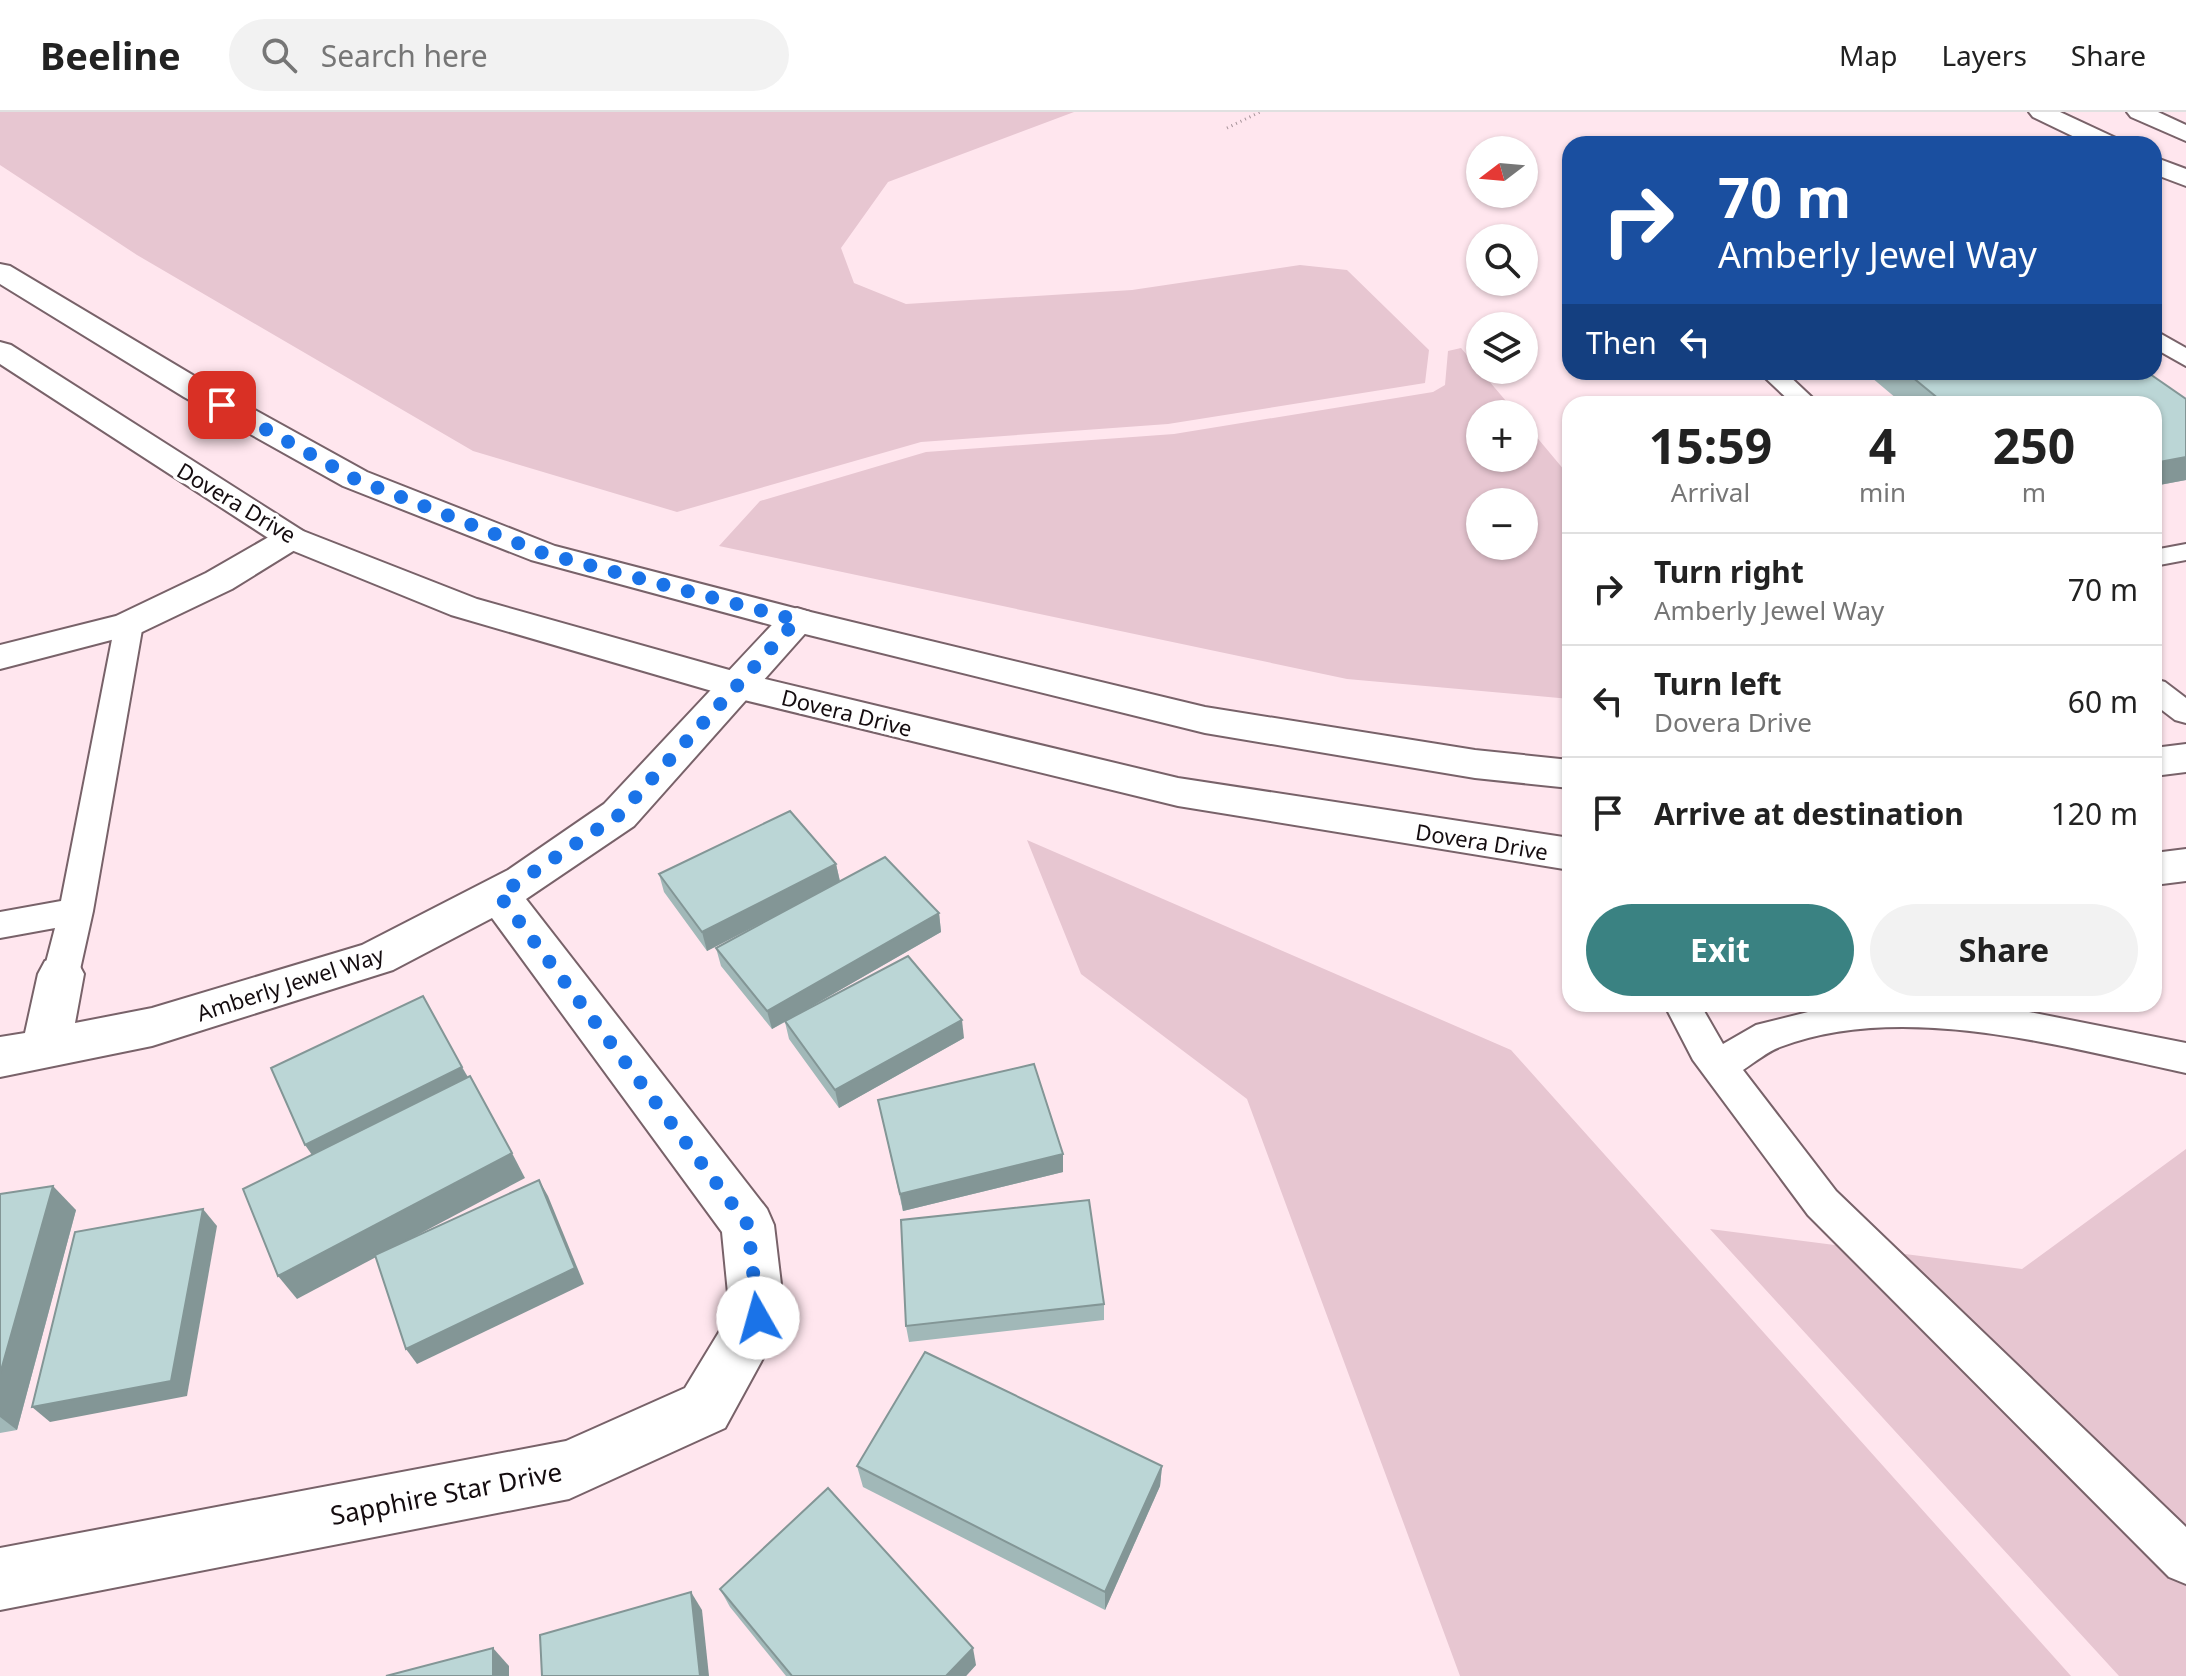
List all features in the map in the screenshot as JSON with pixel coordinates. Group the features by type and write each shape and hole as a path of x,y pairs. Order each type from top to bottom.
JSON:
{"street":[{"path":"2041,112 2092,136"},
{"path":"2139,112 2186,134"},
{"path":"2162,168 2186,178"},
{"path":"0,272 195,390 355,479 543,553 797,620 1205,720 1475,764 1562,773"},
{"name":"Dovera Drive","path":"0,351 291,538 464,607 736,685 1178,792 1562,853"},
{"path":"0,657 129,624 219,581 291,538"},
{"name":"Amberly Jewel Way","path":"0,1057 152,1027 377,958 499,895 619,815 797,620"},
{"path":"2162,761 2186,758"},
{"path":"2162,868 2186,865"},
{"name":"Sapphire Star Drive","path":"0,1579 569,1470 705,1408 758,1318 748,1225 499,895"},
{"path":"46,1048 61,974"}],"lane":[{"path":"2162,342 2186,359"},
{"path":"1780,380 1798,396"},
{"path":"2162,556 2186,552"},
{"path":"61,974 76,911 129,624"},
{"path":"2162,695 2186,713"},
{"path":"0,925 76,911"},
{"path":"1687,1012 1719,1067 1822,1203 2186,1560"},
{"path":"1719,1067 1766,1037 1840,1015 1885,1012 1936,1012 2009,1023 2186,1058"}],"path":[{"path":"1227,128 1260,112"}],"shaded area":[{"path":"0,112 1074,112 888,182 841,248 854,283 906,304 1132,290 1300,265 1347,270 1429,350 1425,383 1168,424 921,442 677,512 473,451 137,255 0,165"},
{"path":"1461,348 1466,354 1466,384 1492,384 1505,400 1466,400 1466,472 1538,472 1538,439 1562,467 1562,698 1347,679 719,546 760,501 926,452 1174,434 1433,392 1445,385 1448,351"},
{"path":"1027,840 1511,1050 2071,1676 1460,1676 1247,1099 1081,974"},
{"path":"2186,1149 2186,1676 2119,1676 1710,1229 2022,1269"}],"building":[{"path":"1916,380 2159,380 2186,399 2186,457 2162,462 2162,396 1935,396"},
{"path":"790,811 836,864 702,932 659,874"},
{"path":"885,857 939,913 767,1011 716,948"},
{"path":"908,956 962,1020 835,1090 785,1021"},
{"path":"423,996 462,1067 305,1145 271,1068"},
{"path":"1034,1064 1063,1154 900,1194 878,1100"},
{"path":"470,1076 512,1153 278,1276 243,1189"},
{"path":"539,1180 575,1268 406,1349 375,1255"},
{"path":"53,1186 0,1374 0,1194"},
{"path":"1089,1200 1104,1304 906,1326 901,1220"},
{"path":"203,1209 171,1381 32,1407 75,1232"},
{"path":"925,1352 1162,1466 1105,1592 857,1466"},
{"path":"828,1488 973,1648 946,1676 792,1676 720,1589"},
{"path":"691,1592 700,1676 542,1676 540,1635"},
{"path":"493,1648 493,1676 386,1676"}],"route":[{"path":"222,405 355,479 543,553 797,620 619,815 499,895 748,1225 758,1318"}]}
